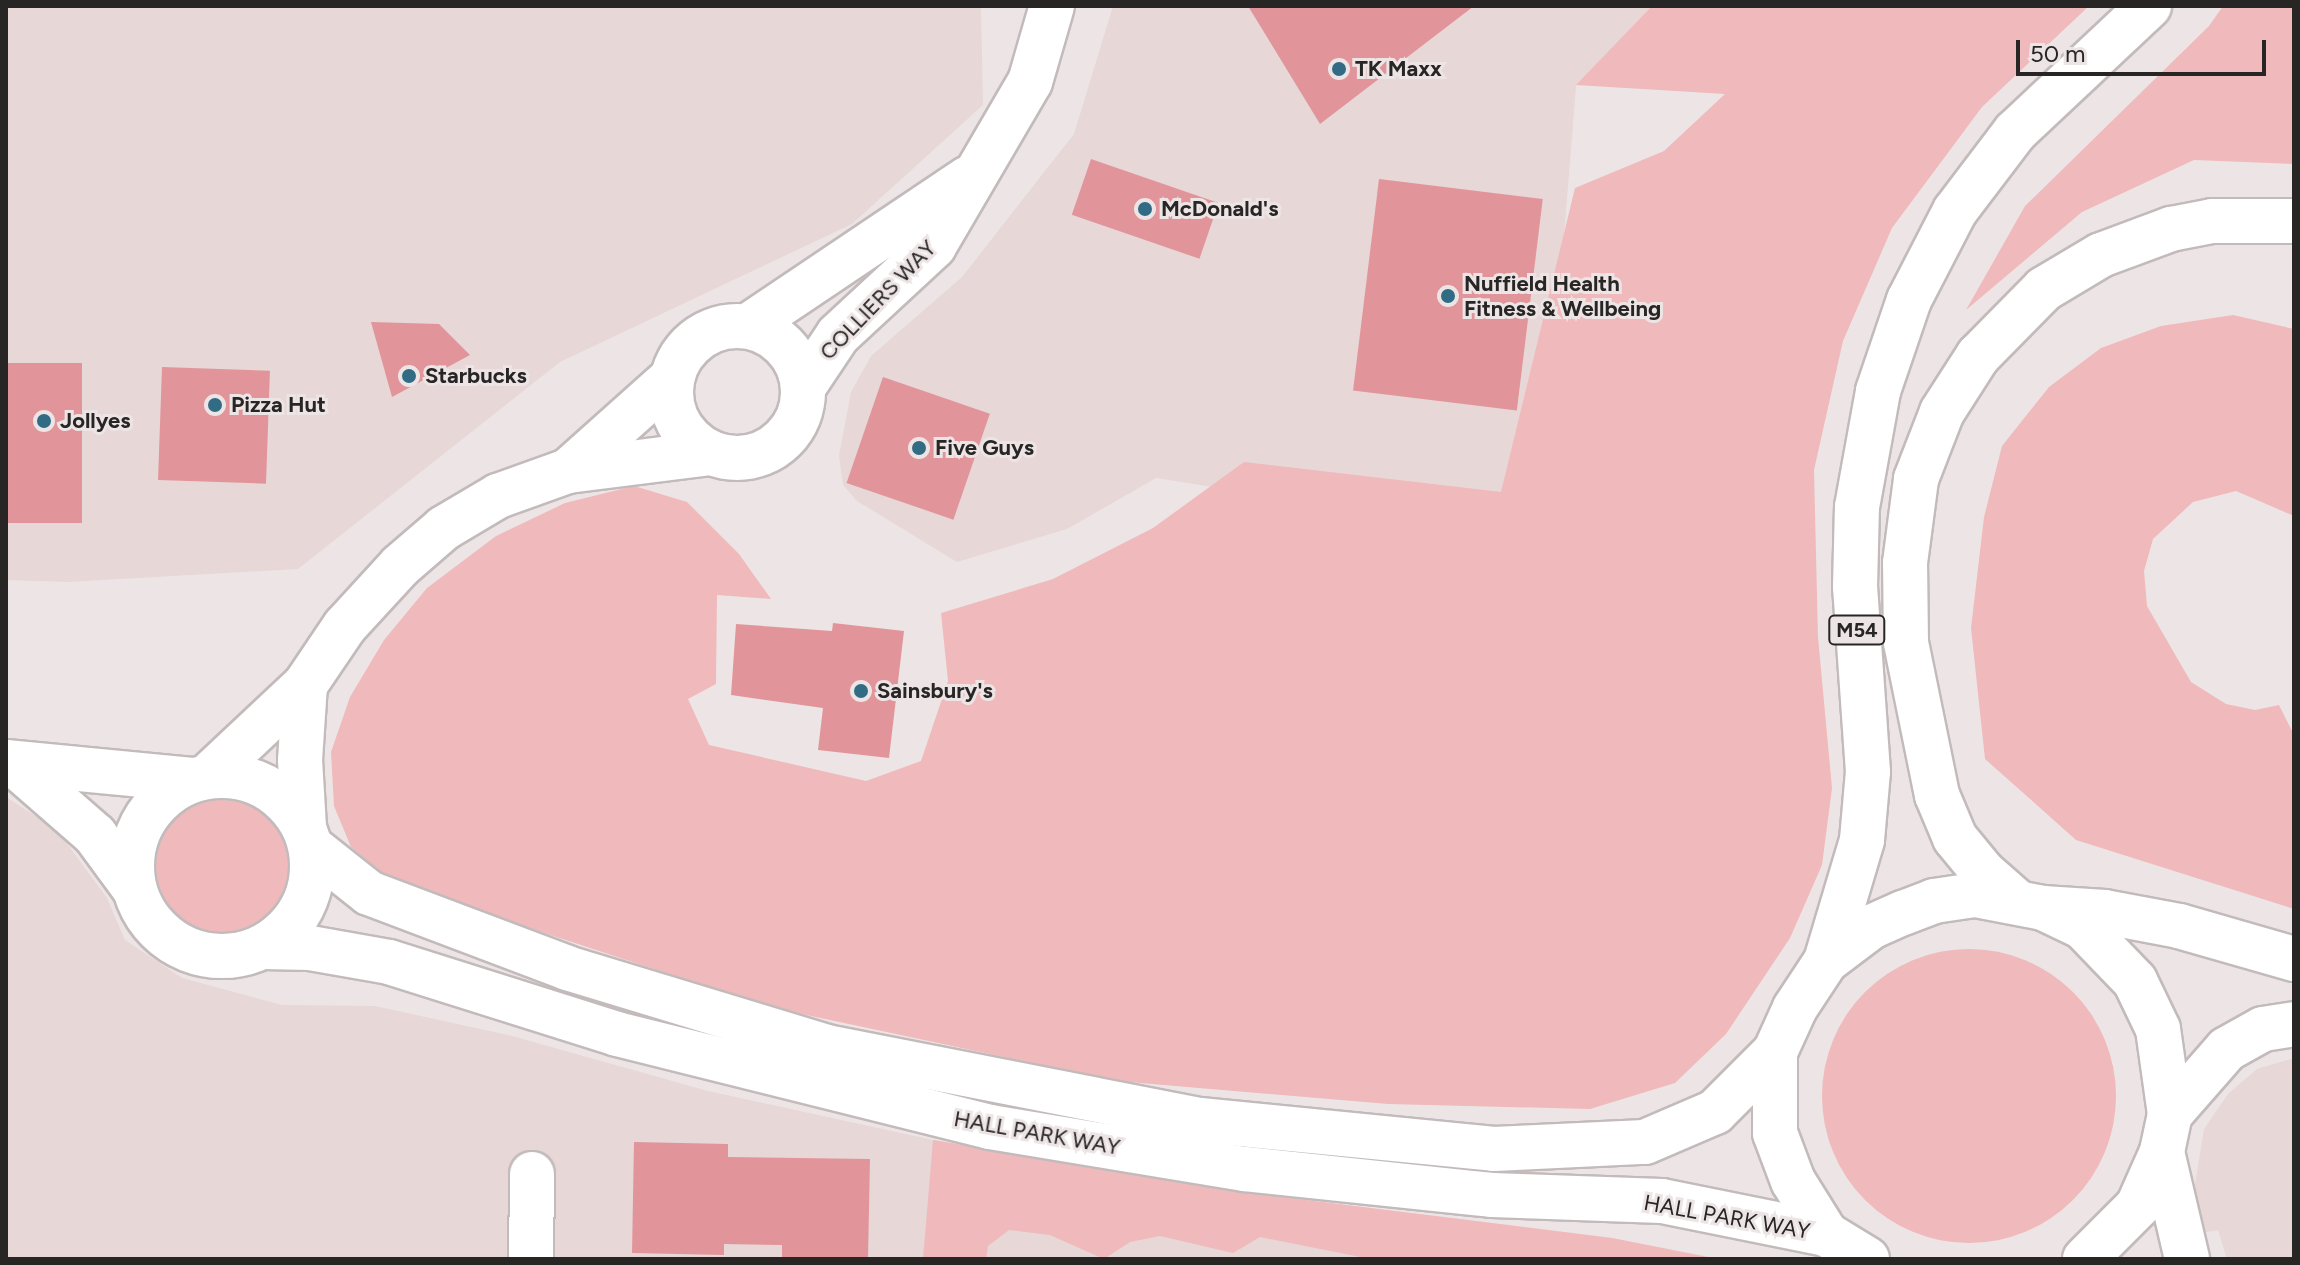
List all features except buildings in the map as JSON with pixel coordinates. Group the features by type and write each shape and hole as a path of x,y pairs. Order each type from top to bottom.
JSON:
{"main road":[{"name":"COLLIERS WAY","path":"200,778 305,685 345,626 400,566 444,528 498,496 568,471 711,453 753,457 776,445 798,419 804,386 838,335 934,246 1030,82 1052,6"},
{"name":"M54","path":"1826,961 1862,840 1866,799 1855,574 1857,507 1878,391 1909,300 1955,211 2015,132 2149,6"},
{"name":"COLLIERS WAY","path":"748,326 977,172"},
{"name":"M54","path":"2030,904 1983,872 1949,824 1925,749 1906,642 1905,563 1916,479 1942,412 1978,356 2044,289 2101,255 2171,229 2212,221 2294,221"},
{"name":"COLLIERS WAY","path":"568,471 631,420 672,378 685,351 697,338 722,327 748,326 786,347 804,386"},
{"path":"672,378 671,396 679,422 711,453"},
{"path":"200,778 168,793 143,823 131,862 134,888 143,912 176,945 222,957 263,947 287,930 304,905 312,876 307,837 305,685"},
{"path":"11,764 200,778 237,777 264,786 288,803 307,837"},
{"path":"11,764 95,835 134,888"},
{"name":"HALL PARK WAY","path":"307,837 369,893 489,941 827,1047 1200,1120 1494,1149 1645,1142 1715,1112 1775,1052"},
{"path":"1845,1249 1793,1181 1775,1133 1775,1052 1795,1008 1826,961 1871,927 1934,901 1975,895 2105,912 2179,926 2294,959"},
{"path":"2030,904 2083,927 2135,981 2158,1029 2166,1133 2187,1259"},
{"name":"HALL PARK WAY","path":"263,947 310,948 389,962 632,1038 990,1127 1245,1169 1492,1195 1662,1201 1845,1249"},
{"path":"2085,1259 2138,1206 2166,1133 2227,1049 2263,1029 2294,1024"},
{"path":"531,1259 532,1174"}],"shaded area":[{"path":"6,6 981,6 983,105 852,224 560,362 298,569 68,582 6,580"},
{"path":"1113,6 1652,6 1576,86 1540,539 1156,478 1067,529 957,562 857,501 843,485 839,456 851,392 871,356 962,277 1074,134"},
{"path":"1652,6 2089,6 1982,107 1892,228 1843,341 1814,470 1818,637 1832,788 1822,865 1790,938 1726,1034 1675,1083 1590,1109 1388,1104 1117,1081 769,1007 447,901 384,874 351,847 334,806 331,752 350,697 384,640 427,588 496,536 565,503 634,486 687,502 739,554 771,599 717,595 716,684 688,699 709,745 866,781 921,761 948,681 941,613 1053,579 1153,528 1244,462 1501,492 1575,188 1664,151 1725,94 1576,85"},
{"path":"2223,6 2294,6 2294,164 2194,160 2082,212 1966,310 2025,206 2209,26"},
{"path":"2233,315 2294,329 2294,516 2236,491 2193,502 2153,539 2144,571 2147,606 2191,682 2226,704 2255,710 2279,705 2294,735 2294,909 2076,840 1985,759 1971,628 1984,517 2002,446 2049,387 2101,348 2161,326"},
{"path":"6,797 57,830 107,898 125,940 182,978 282,1005 375,1006 512,1036 708,1091 933,1140 1266,1195 1612,1238 1721,1259 6,1259"},
{"path":"222,800 247,805 268,820 283,841 288,866 283,891 268,912 247,927 222,932 197,927 176,912 161,891 156,866 161,841 176,820 197,805"},
{"path":"1955,949 1983,949 2012,955 2038,966 2062,982 2083,1003 2099,1027 2110,1053 2116,1110 2105,1152 2091,1178 2073,1200 2038,1226 2012,1237 1983,1243 1955,1243 1926,1237 1900,1226 1876,1210 1855,1189 1839,1165 1828,1139 1822,1110 1822,1082 1828,1053 1839,1027 1855,1003 1876,982 1900,966 1926,955"},
{"path":"2294,1058 2294,1259 2227,1259 2218,1230 2201,1233 2195,1184 2204,1129 2228,1094 2257,1069"},
{"path":"933,1140 1266,1195 1612,1238 1717,1259 1370,1259 1260,1237 1233,1253 1160,1236 1130,1242 1104,1259 1050,1235 1009,1230 988,1246 986,1259 923,1259"}],"place":[{"name":"TK Maxx","path":"1339,69"},
{"name":"McDonald's","path":"1145,209"},
{"name":"Nuffield Health Fitness & Wellbeing","path":"1448,296"},
{"name":"Starbucks","path":"409,376"},
{"name":"Pizza Hut","path":"215,405"},
{"name":"Jollyes","path":"44,421"},
{"name":"Five Guys","path":"919,448"},
{"name":"Sainsbury's","path":"861,691"}]}
